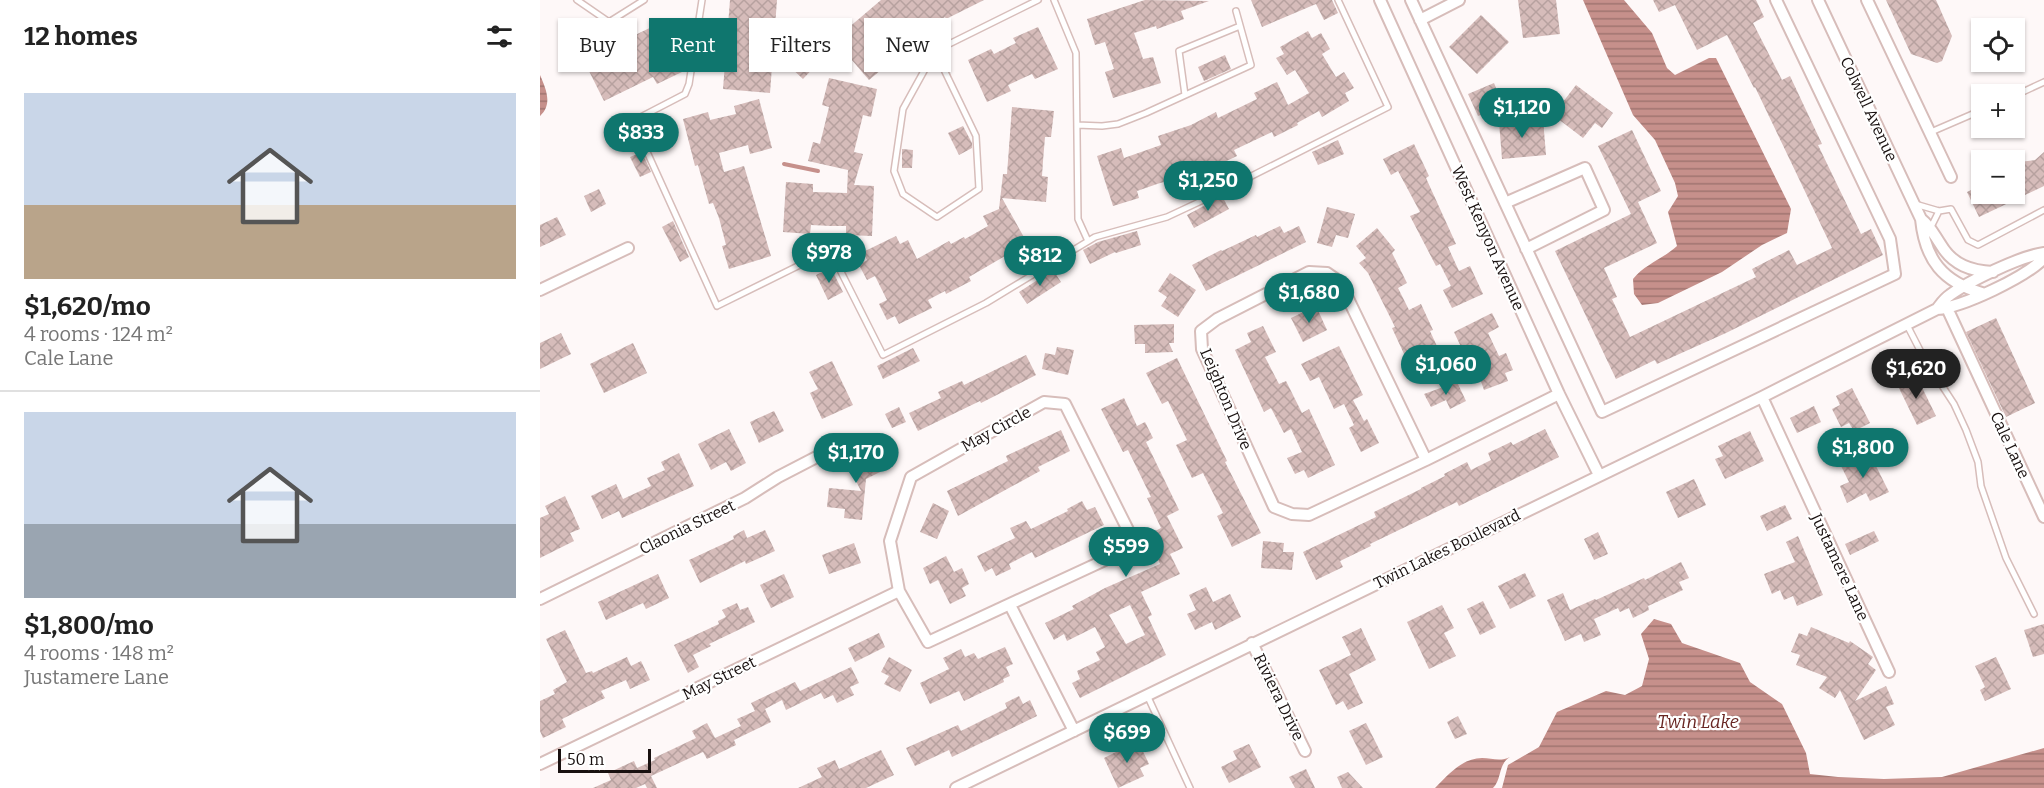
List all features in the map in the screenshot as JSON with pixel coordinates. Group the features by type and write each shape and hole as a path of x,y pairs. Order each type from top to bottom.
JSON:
{"street":[{"name":"West Kenyon Avenue","path":"1380,0 1559,394 1599,475"},
{"path":"1411,0 1602,412 1895,274 1890,239 1776,0"},
{"path":"1420,20 1459,0"},
{"name":"Colwell Avenue","path":"1818,0 1914,203 1921,219 1923,237 1934,259 1951,280 1962,287 1982,293"},
{"path":"1867,0 1951,177"},
{"path":"1505,203 1585,168 1604,210 1526,249"},
{"name":"Colwell Avenue","path":"1921,219 1931,227 1946,252 1958,263 1976,271 1995,272"},
{"path":"540,290 628,248"},
{"name":"Twin Lakes Boulevard","path":"1942,309 1949,296 1962,287 2021,259 2044,253"},
{"name":"Twin Lakes Boulevard","path":"956,788 1907,325 2028,272 2044,258"},
{"name":"Leighton Drive","path":"1426,460 1340,282 1327,273 1309,272 1217,318 1201,330 1202,349 1274,507 1292,514 1309,515 1426,460 1559,394"},
{"name":"Cale Lane","path":"1942,309 2044,517"},
{"name":"Justamere Lane","path":"1762,397 1889,672"},
{"name":"May Circle","path":"1044,402 1065,404 1130,532 1118,554 1010,605 928,642 899,591 890,541 911,477 1044,402"},
{"name":"Claonia Street","path":"540,599 745,498 778,477 832,449"},
{"name":"May Street","path":"540,764 899,591"},
{"path":"1010,605 1074,731"},
{"name":"Riviera Drive","path":"1252,643 1305,751"}],"lane":[{"path":"577,0 609,22 644,0"},
{"path":"702,0 689,84 685,94 633,121 717,306 816,257 828,256 835,260 883,355 986,303 1095,237 1167,217 1388,107 1338,0"},
{"path":"951,43 1038,0"},
{"path":"1053,0 1076,53 1078,219 1088,241"},
{"path":"1077,125 1118,124 1251,65 1236,11"},
{"path":"1185,95 1179,51 1240,26"},
{"path":"935,51 976,136 979,189 937,217 903,194 894,171 903,109 935,51"},
{"path":"2025,91 2044,82"},
{"path":"1930,133 1971,115"},
{"path":"1914,203 1939,212 1951,209 1968,240 1978,245 2044,210"},
{"path":"1931,227 1939,212"},
{"path":"1907,325 1924,358 1954,404 1966,430 1978,462 1981,486 2006,558 2034,614"},
{"path":"1147,695 1190,788"}],"water":[{"path":"1583,0 1624,0 1652,33 1667,68 1675,75 1709,58 1716,58 1791,209 1787,233 1762,245 1722,272 1658,303 1642,305 1634,294 1633,279 1643,269 1677,246 1668,212 1678,196 1675,183 1655,140 1633,115"},
{"path":"540,75 547,101 540,116"},
{"name":"Twin Lake","path":"1654,619 1671,624 1682,643 1740,663 1750,682 1782,704 1806,753 1810,774 1884,779 1942,777 2044,748 2044,788 1502,788 1508,765 1539,747 1557,712 1606,691 1625,695 1642,686 1649,659 1641,634"},
{"path":"1510,757 1506,760 1493,788 1435,788 1456,768 1468,761"}],"building":[{"path":"730,0 777,0 776,18 749,18 749,72 772,72 770,93 723,89 724,72 737,72 737,18 729,18"},
{"path":"881,0 984,0 948,18 864,18 864,72 879,72 869,80 852,60 852,25"},
{"path":"1145,0 1209,1 1181,11 1184,19 1157,29 1156,26 1134,33 1143,59 1153,57 1161,83 1113,98 1105,72 1114,69 1105,42 1095,45 1087,19"},
{"path":"1251,0 1332,0 1338,13 1324,20 1316,4 1262,27"},
{"path":"1518,0 1556,0 1560,34 1523,38"},
{"path":"1653,0 1756,0 1764,17 1753,23 1782,80 1790,76 1822,144 1818,145 1861,234 1871,229 1883,255 1726,333 1657,364 1655,360 1616,379 1555,251 1631,214 1598,146 1632,130 1661,191 1638,202 1657,243 1604,268 1617,297 1612,299 1630,337 1756,277 1752,269 1789,250 1797,265 1832,248 1755,87 1727,35 1697,50 1675,5 1659,12"},
{"path":"1886,0 1936,0 1952,36 1942,61 1937,63 1911,54"},
{"path":"1481,15 1509,42 1477,74 1449,47"},
{"path":"1038,27 1058,69 1035,79 1032,74 1008,85 1011,91 987,102 968,60 991,49 994,54 1016,43 1013,38"},
{"path":"649,28 649,72 682,72 657,84 653,77 604,101 590,72 637,72 637,34"},
{"path":"1308,31 1312,38 1321,33 1330,49 1322,54 1336,77 1344,72 1354,88 1345,93 1349,101 1322,117 1319,111 1274,137 1272,132 1234,150 1237,156 1199,174 1200,178 1176,185 1174,180 1160,183 1137,191 1139,198 1113,206 1097,156 1121,148 1124,158 1161,145 1158,136 1191,125 1216,112 1218,118 1257,99 1254,93 1277,82 1288,105 1309,93 1295,70 1287,75 1276,58 1284,54 1280,47"},
{"path":"1225,55 1231,69 1204,81 1198,67"},
{"path":"795,72 810,72 803,79"},
{"path":"829,78 877,89 871,117 863,115 854,152 863,154 854,185 874,186 872,236 846,235 846,226 811,225 810,234 783,232 786,182 813,184 813,192 847,193 848,170 808,161 813,142 820,144 829,107 822,105"},
{"path":"1494,83 1503,105 1478,116 1468,94"},
{"path":"1576,85 1613,113 1602,128 1595,123 1583,138 1553,115"},
{"path":"759,99 772,148 750,154 748,145 719,153 724,172 744,166 771,256 729,269 722,246 726,245 719,218 713,203 709,204 698,165 695,166 683,119 708,112 710,120 736,114 734,106"},
{"path":"1012,107 1054,111 1051,137 1045,137 1042,176 1048,177 1046,202 1002,198 1030,248 1008,260 1005,256 969,277 971,281 928,300 932,308 899,324 895,316 887,320 879,304 887,300 875,276 867,280 859,265 867,260 863,252 896,236 900,244 908,240 917,259 949,241 951,244 964,237 965,239 988,226 983,216 999,209 1003,174 1007,174"},
{"path":"1543,119 1546,155 1502,159 1499,122"},
{"path":"963,126 972,143 972,148 959,155 948,133"},
{"path":"1338,140 1344,154 1318,165 1312,152"},
{"path":"1414,144 1429,176 1426,178 1456,244 1448,247 1459,271 1470,266 1483,294 1452,308 1443,290 1451,286 1440,264 1436,266 1410,216 1420,212 1398,171 1391,175 1383,159"},
{"path":"902,149 913,150 912,168 902,168"},
{"path":"642,152 651,172 640,177 630,157"},
{"path":"2044,152 2044,186 2025,195 2025,161 2035,160"},
{"path":"599,189 606,204 591,212 584,196"},
{"path":"1222,196 1229,209 1194,228 1187,215"},
{"path":"1973,204 2006,204 1979,217"},
{"path":"1327,207 1355,214 1348,238 1336,235 1332,247 1317,243"},
{"path":"557,217 566,235 540,247 540,225"},
{"path":"673,221 689,257 680,262 662,227"},
{"path":"1280,226 1284,233 1299,226 1306,242 1206,291 1192,265 1221,250"},
{"path":"1377,228 1395,250 1392,253 1407,283 1398,288 1409,310 1421,304 1441,355 1434,359 1440,371 1417,382 1392,328 1395,327 1368,273 1359,263 1366,258 1356,246"},
{"path":"1137,231 1141,245 1115,252 1090,264 1083,250 1098,242"},
{"path":"831,268 843,292 828,300 816,275"},
{"path":"1053,270 1061,282 1027,304 1019,292"},
{"path":"1170,273 1196,290 1178,317 1161,306 1167,297 1158,291"},
{"path":"1316,306 1327,330 1303,342 1291,318"},
{"path":"1492,313 1499,327 1488,333 1499,356 1506,353 1513,370 1505,373 1508,381 1484,390 1478,373 1486,370 1479,352 1475,354 1471,345 1462,349 1454,332"},
{"path":"1996,318 2035,403 2006,417 1966,332"},
{"path":"1174,324 1174,343 1169,343 1173,352 1145,353 1145,344 1135,344 1134,325"},
{"path":"1263,326 1276,352 1265,357 1279,384 1286,381 1302,413 1309,409 1335,465 1308,478 1304,470 1295,474 1287,458 1302,452 1291,429 1284,433 1271,408 1264,412 1235,350 1251,342 1247,333"},
{"path":"561,333 571,354 540,369 540,343"},
{"path":"633,343 647,373 604,393 590,364"},
{"path":"1339,346 1363,395 1353,400 1364,421 1367,419 1379,443 1361,452 1349,428 1354,425 1344,404 1334,409 1319,377 1310,381 1301,364"},
{"path":"1057,347 1074,350 1068,375 1042,369 1045,353 1055,355"},
{"path":"913,348 920,361 883,379 877,366"},
{"path":"1026,355 1036,375 918,431 909,413 941,398 938,392 962,381 964,385"},
{"path":"1177,358 1261,533 1232,547 1217,516 1223,513 1203,473 1192,478 1176,445 1187,440 1168,401 1162,404 1146,373"},
{"path":"832,361 853,405 822,419 810,393 818,389 809,372"},
{"path":"1916,375 1936,416 1917,425 1897,384"},
{"path":"1457,382 1466,401 1450,409 1446,400 1431,407 1424,394"},
{"path":"1852,388 1870,423 1854,431 1849,423 1841,427 1832,409 1840,405 1836,396"},
{"path":"1124,398 1137,426 1145,422 1153,438 1146,442 1179,510 1167,516 1183,548 1170,554 1180,574 1141,592 1152,615 1148,617 1166,655 1080,698 1072,683 1080,679 1077,671 1100,660 1096,652 1105,647 1095,627 1067,641 1064,634 1054,640 1045,623 1074,609 1072,606 1105,588 1160,564 1154,550 1162,546 1155,531 1161,528 1147,498 1151,497 1128,450 1123,452 1101,409","holes":["1130,605 1145,635 1126,644 1109,615"]},
{"path":"1814,406 1821,422 1797,433 1790,418"},
{"path":"899,407 906,422 892,428 885,414"},
{"path":"774,411 784,431 759,443 750,422"},
{"path":"729,429 746,463 731,471 726,462 711,470 698,444"},
{"path":"1545,429 1559,457 1459,506 1457,502 1370,544 1371,546 1340,561 1343,567 1316,580 1303,552 1376,517 1374,512 1421,489 1467,462 1471,470 1491,460 1488,453 1511,442 1513,445"},
{"path":"1061,430 1070,451 1038,467 1040,471 958,516 947,491 1008,461 1006,456"},
{"path":"1750,431 1764,461 1725,479 1715,459 1723,456 1718,446"},
{"path":"872,445 884,470 866,479 862,520 844,518 845,509 827,507 829,488 861,491 845,459"},
{"path":"1869,452 1889,492 1870,501 1866,493 1847,503 1840,486 1849,482 1841,466"},
{"path":"679,453 694,486 622,518 619,511 602,519 591,496 616,484 623,499 651,486 647,478 665,470 661,462"},
{"path":"1694,479 1706,505 1678,518 1666,492"},
{"path":"565,496 580,529 570,533 574,541 540,558 540,518 549,514 545,506"},
{"path":"1082,501 1087,510 1095,507 1104,525 1035,558 1032,552 1009,564 1011,569 996,576 992,568 985,572 977,556 1015,538 1010,528 1026,521 1031,529 1068,511 1067,509"},
{"path":"933,503 949,511 937,539 920,532"},
{"path":"1785,505 1792,519 1767,531 1760,516"},
{"path":"744,530 747,538 765,530 775,551 746,564 745,561 700,583 689,560 734,539 733,536"},
{"path":"1874,531 1879,541 1850,555 1845,544"},
{"path":"1598,532 1608,554 1594,560 1584,539"},
{"path":"1798,536 1823,595 1797,606 1793,596 1784,600 1780,590 1772,594 1764,574 1795,562 1786,542"},
{"path":"1263,541 1284,543 1283,552 1294,552 1292,570 1261,568"},
{"path":"854,543 861,563 829,574 822,555"},
{"path":"946,556 954,572 962,568 969,584 962,588 966,596 950,604 938,580 930,584 923,568"},
{"path":"1681,562 1689,578 1679,582 1683,590 1648,606 1649,610 1633,618 1629,608 1620,612 1618,608 1594,619 1601,635 1584,642 1581,634 1565,641 1547,600 1563,593 1570,610 1644,578 1645,580"},
{"path":"1525,573 1536,596 1510,609 1498,586"},
{"path":"658,574 669,598 646,609 643,603 606,620 598,602"},
{"path":"784,574 794,597 771,608 760,585"},
{"path":"1206,587 1213,602 1230,594 1241,617 1215,630 1212,622 1195,630 1187,614 1196,610 1189,595"},
{"path":"1483,601 1496,627 1480,635 1467,609"},
{"path":"737,603 740,610 748,607 755,622 709,644 711,646 693,655 699,667 688,673 674,645 719,624 718,621 726,617 722,610"},
{"path":"1442,605 1454,628 1444,633 1456,656 1429,669 1407,622"},
{"path":"2044,624 2044,654 2033,657 2024,630"},
{"path":"1811,627 1849,643 1850,641 1873,657 1868,664 1876,670 1855,701 1886,686 1894,704 1886,707 1895,725 1864,740 1840,690 1835,698 1819,688 1827,677 1796,665 1800,655 1791,652 1799,633 1807,636"},
{"path":"1361,628 1376,660 1349,674 1363,703 1348,710 1343,701 1336,705 1319,670 1351,655 1342,637"},
{"path":"565,630 586,673 592,671 593,673 627,657 631,666 641,661 650,680 630,689 626,680 601,691 605,698 562,719 566,727 543,738 540,731 540,701 555,694 553,690 567,682 546,639"},
{"path":"879,633 885,647 855,662 848,648"},
{"path":"1005,647 1013,664 1006,667 1010,676 1003,679 1004,682 964,701 959,691 930,704 920,683 949,669 943,658 961,649 965,657 974,653 978,659"},
{"path":"889,657 912,670 900,692 884,684 889,676 881,672"},
{"path":"1996,657 2011,689 1985,701 1980,690 1985,687 1975,666"},
{"path":"851,667 859,683 850,687 854,695 837,703 833,695 824,699 821,693 786,710 782,700 765,709 771,722 734,740 736,745 707,759 703,752 651,776 657,788 647,788 645,784 636,788 593,788 611,780 608,773 634,761 637,768 696,738 692,731 707,723 715,738 741,726 737,719 755,711 751,703 795,682 800,691"},
{"path":"1019,696 1023,704 1030,700 1037,716 952,757 949,750 915,766 906,748 958,725 961,731 1007,708 1005,703"},
{"path":"1458,716 1467,734 1455,739 1447,722"},
{"path":"1366,723 1383,757 1366,765 1349,731"},
{"path":"1138,741 1149,764 1140,768 1144,776 1118,788 1104,758"},
{"path":"1249,744 1261,767 1229,783 1221,767 1237,759 1233,751"},
{"path":"881,750 894,775 866,788 798,788 822,777 817,768 835,760 839,769"},
{"path":"1306,769 1315,788 1295,788 1289,777"},
{"path":"1348,772 1363,788 1342,788 1337,777"}],"waterway":[{"path":"784,164 818,171"}]}
